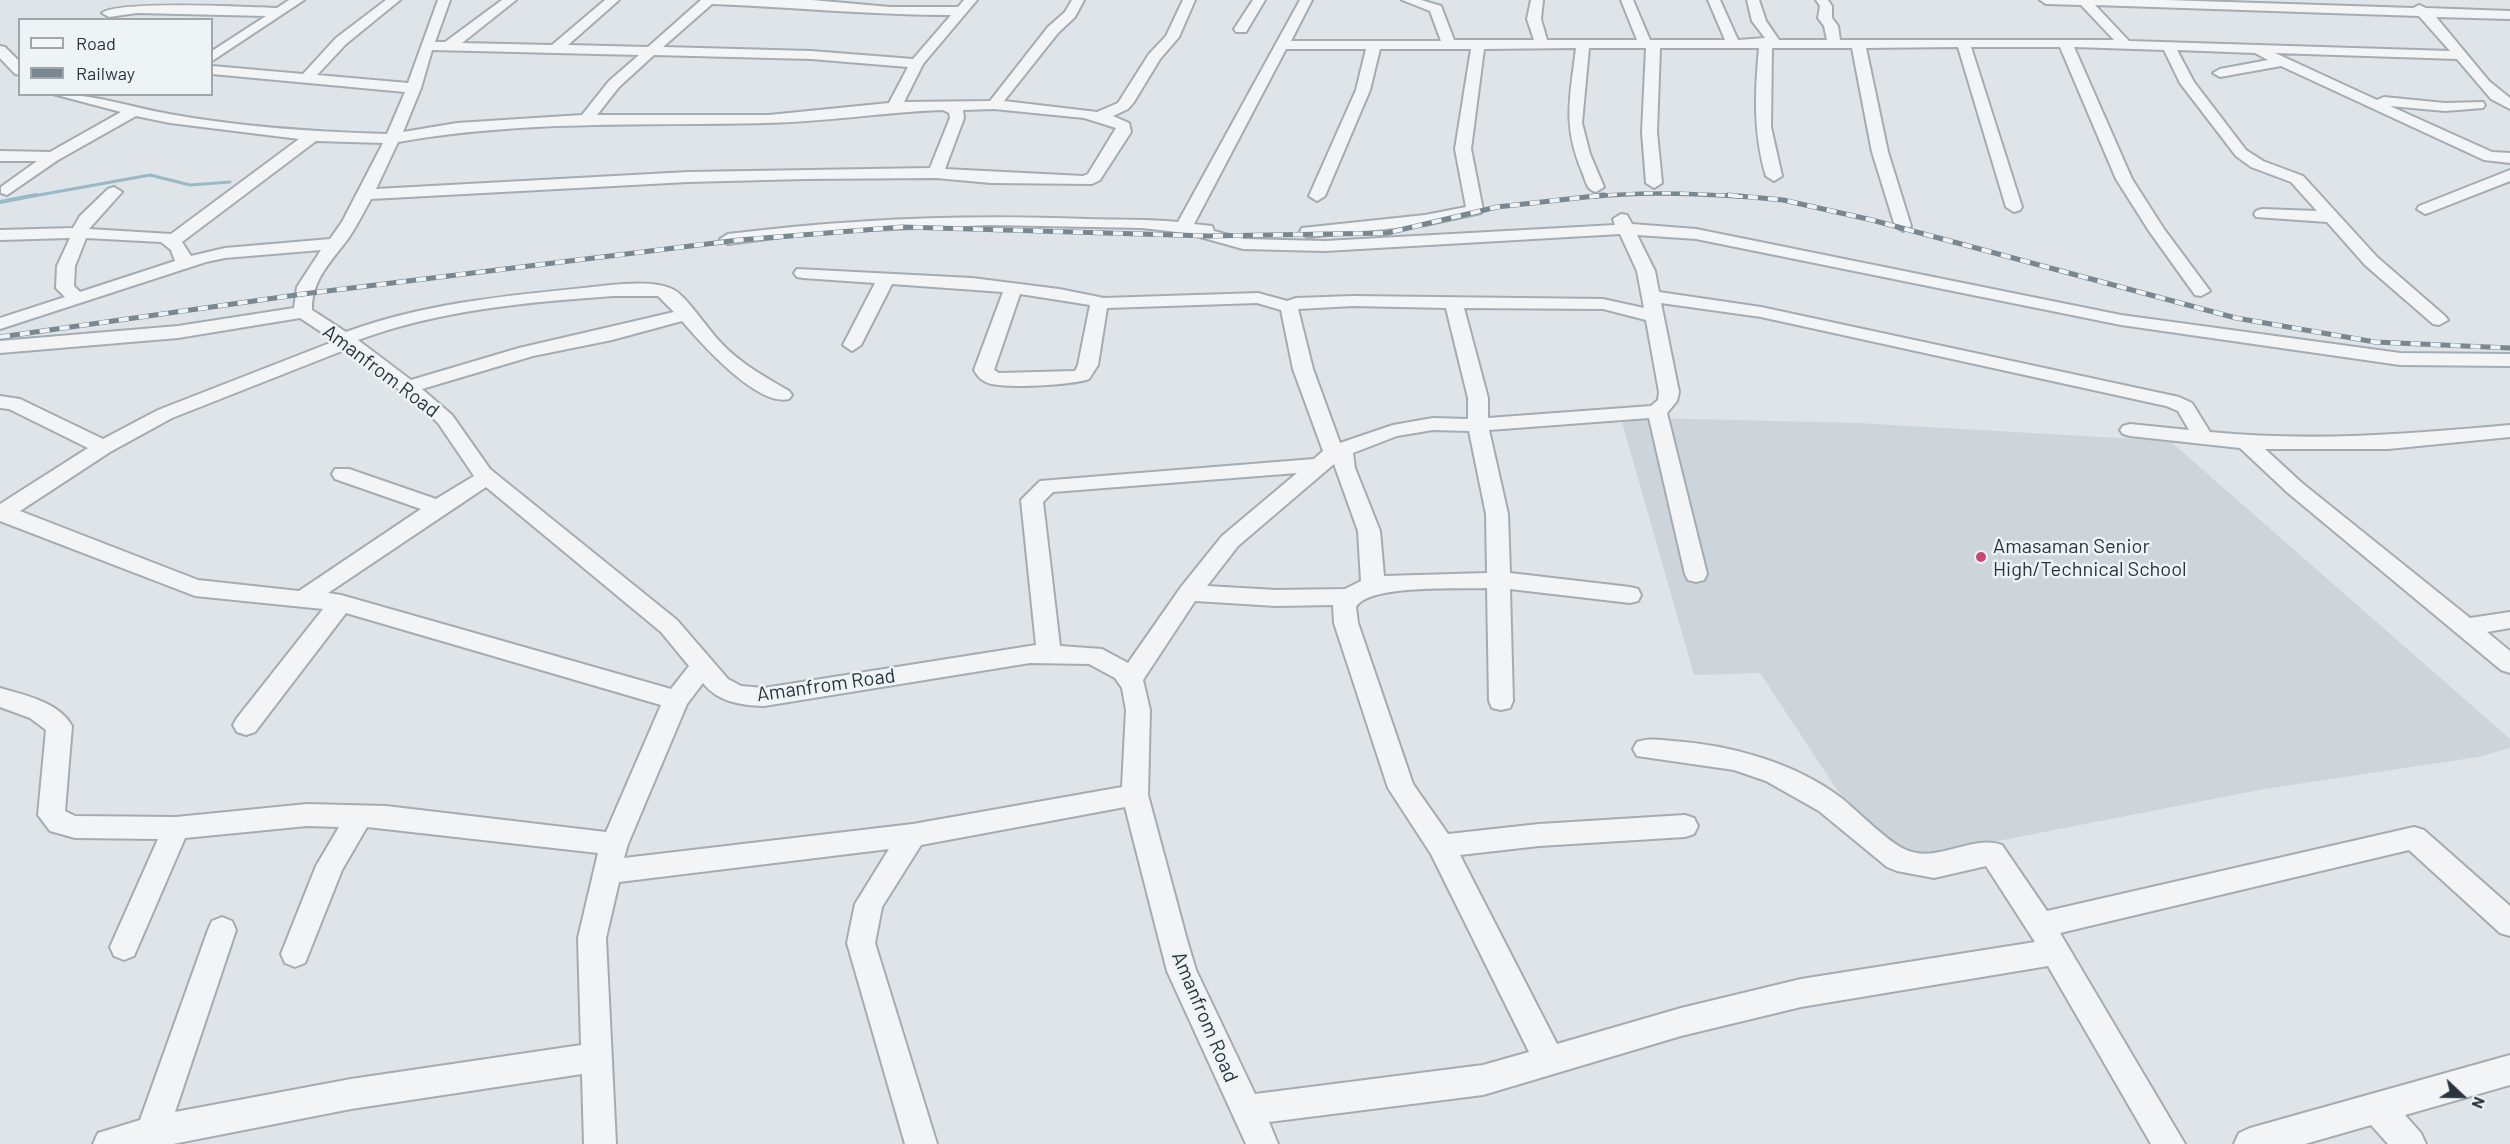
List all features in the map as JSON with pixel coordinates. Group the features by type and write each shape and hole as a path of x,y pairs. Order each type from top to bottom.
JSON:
{"street":[{"path":"97,0 113,16 138,9 280,12"},
{"path":"216,52 298,0"},
{"path":"307,78 341,41 393,0"},
{"name":"Amanfrom Road","path":"444,0 426,46 414,88 392,139 365,194 335,244 307,282 302,305 303,312 347,341 445,419 487,477 612,582 662,619 702,666 728,691 738,695 764,697 985,660 1049,653 1089,654 1102,658 1131,678 1138,710 1135,795 1182,971 1262,1144"},
{"path":"449,46 510,0"},
{"path":"555,49 613,0"},
{"path":"585,119 614,84 709,0 901,5 961,11"},
{"path":"894,108 917,63 971,0"},
{"path":"994,105 1053,30 1070,14 1078,0"},
{"path":"365,194 688,177 936,173 991,178 1091,180 1123,132 1121,114 1154,57 1172,37 1189,0"},
{"path":"1241,30 1258,0"},
{"path":"1187,229 1306,0"},
{"path":"1408,0 1438,4 1449,45"},
{"path":"1537,0 1534,19 1542,45"},
{"path":"1627,0 1649,44 1654,83 1650,102 1648,158 1654,183"},
{"path":"1714,0 1733,43"},
{"path":"1753,0 1759,21 1770,42 1761,111 1763,140 1774,176"},
{"path":"1822,0 1826,6 1825,18 1831,26 1834,41"},
{"path":"2046,0 2290,6 2427,14 2510,15"},
{"path":"2407,0 2427,14 2486,87 2510,105"},
{"path":"2083,1 2124,43"},
{"path":"1282,45 1583,45 1834,41 2124,43 2462,55"},
{"path":"1858,42 1880,152 1903,226"},
{"path":"1963,42 2014,207"},
{"path":"2065,43 2124,179 2201,291"},
{"path":"728,239 822,227 990,220 1092,224 1142,223 1187,229 1316,232 1425,220 1476,210 1463,149 1478,45"},
{"path":"1583,45 1575,123 1582,154 1596,187"},
{"path":"2168,45 2187,83 2241,153 2257,164 2295,178 2371,261 2439,320"},
{"path":"426,46 811,55 917,63"},
{"path":"1317,196 1363,90 1374,46"},
{"path":"2251,48 2510,167"},
{"path":"0,51 18,69"},
{"path":"2220,73 2282,62"},
{"path":"213,70 414,88"},
{"path":"70,96 170,119 313,136 392,139 457,127 585,119 769,119 894,108 955,109 994,105 1099,116 1121,114"},
{"path":"7,190 128,108 142,96"},
{"path":"2365,100 2445,107 2478,105"},
{"path":"936,173 955,125 955,109"},
{"path":"172,241 313,136"},
{"path":"0,156 53,157"},
{"path":"2489,157 2510,158"},
{"path":"2425,209 2510,175"},
{"path":"76,298 65,288 67,256 87,219 114,192"},
{"path":"2262,214 2332,217"},
{"path":"1187,229 1243,244 1325,246 1623,222 1740,242 1836,265 2121,321 2400,359 2510,360"},
{"path":"1049,653 1032,500 1047,486 1332,456 1393,431 1433,424 1478,425 1556,417 1657,412 1666,402 1669,392 1646,271 1623,222"},
{"path":"0,235 79,233 154,235 172,241 184,263"},
{"path":"0,324 184,263 225,253 335,244"},
{"path":"803,273 886,279 912,278 1013,289 1100,303 1258,298 1289,307 1296,303 1331,302 1603,304 1654,316"},
{"path":"852,345 886,279"},
{"path":"1013,289 984,370 986,374 996,379 1073,378 1082,375 1088,365 1100,303"},
{"path":"1,513 103,447 165,414 347,341 366,331 423,315 507,300 606,291 661,291 669,294 716,349 745,374 782,395"},
{"path":"1651,296 1752,310 2172,401 2185,407 2204,438"},
{"path":"1454,303 1478,398 1478,425 1497,514 1501,701"},
{"path":"1289,307 1303,369 1332,456 1345,468 1369,531 1373,585"},
{"path":"0,347 178,332 303,312"},
{"path":"407,387 548,347 612,334 686,314"},
{"path":"0,402 13,403 103,447"},
{"path":"1657,412 1696,574"},
{"path":"2130,430 2246,442 2388,443 2510,431"},
{"path":"2246,442 2295,488 2468,627 2510,664"},
{"path":"1131,678 1189,593 1230,541 1332,456"},
{"path":"342,474 438,507"},
{"path":"305,598 438,507 487,477"},
{"path":"1,513 195,588 341,603 676,700"},
{"path":"1189,593 1276,598 1350,597 1373,585 1500,580 1630,595"},
{"path":"1350,597 1344,607 1346,622 1401,788 1441,846 1550,1062"},
{"path":"246,725 341,603"},
{"path":"2468,627 2510,620"},
{"path":"600,1144 594,1058 592,938 606,872 614,844 676,700 702,666"},
{"path":"0,697 39,711 59,726 51,815 59,823 75,827 176,828 307,815 386,817 614,844"},
{"path":"1646,749 1698,753 1735,760 1775,774 1828,803 1897,859 1934,866 1992,853 2040,926 2169,1144"},
{"path":"606,872 913,835 1135,795"},
{"path":"296,954 330,866 359,818"},
{"path":"1441,846 1539,835 1685,825"},
{"path":"124,947 176,828"},
{"path":"913,835 869,904 861,943 921,1144"},
{"path":"2040,926 2414,838 2510,924"},
{"path":"152,1133 222,930"},
{"path":"1246,1110 1483,1080 1681,1022 1801,993 1931,970 2054,952"},
{"path":"109,1144 152,1133 374,1091 594,1058"},
{"path":"2250,1144 2510,1070"},
{"path":"2378,1109 2409,1144"}],"shaded area":[{"name":"Amasaman Senior High/Technical School","path":"1649,418 1857,423 2170,441 2510,739 2510,748 2478,757 2264,789 1916,857 1897,850 1851,811 1760,673 1694,675 1622,422"}],"waterway":[{"path":"28,197 150,175 190,185 230,182"},
{"path":"0,202 36,195"}],"railway":[{"path":"1590,197 1668,193 1746,197"},
{"path":"0,337 303,294 739,240 902,227 1209,236 1387,233 1497,207 1604,195"},
{"path":"1728,195 1783,200 1872,220 2236,318 2375,342 2510,348"}],"place":[{"name":"Amasaman Senior High/Technical School","path":"1981,557"}]}
